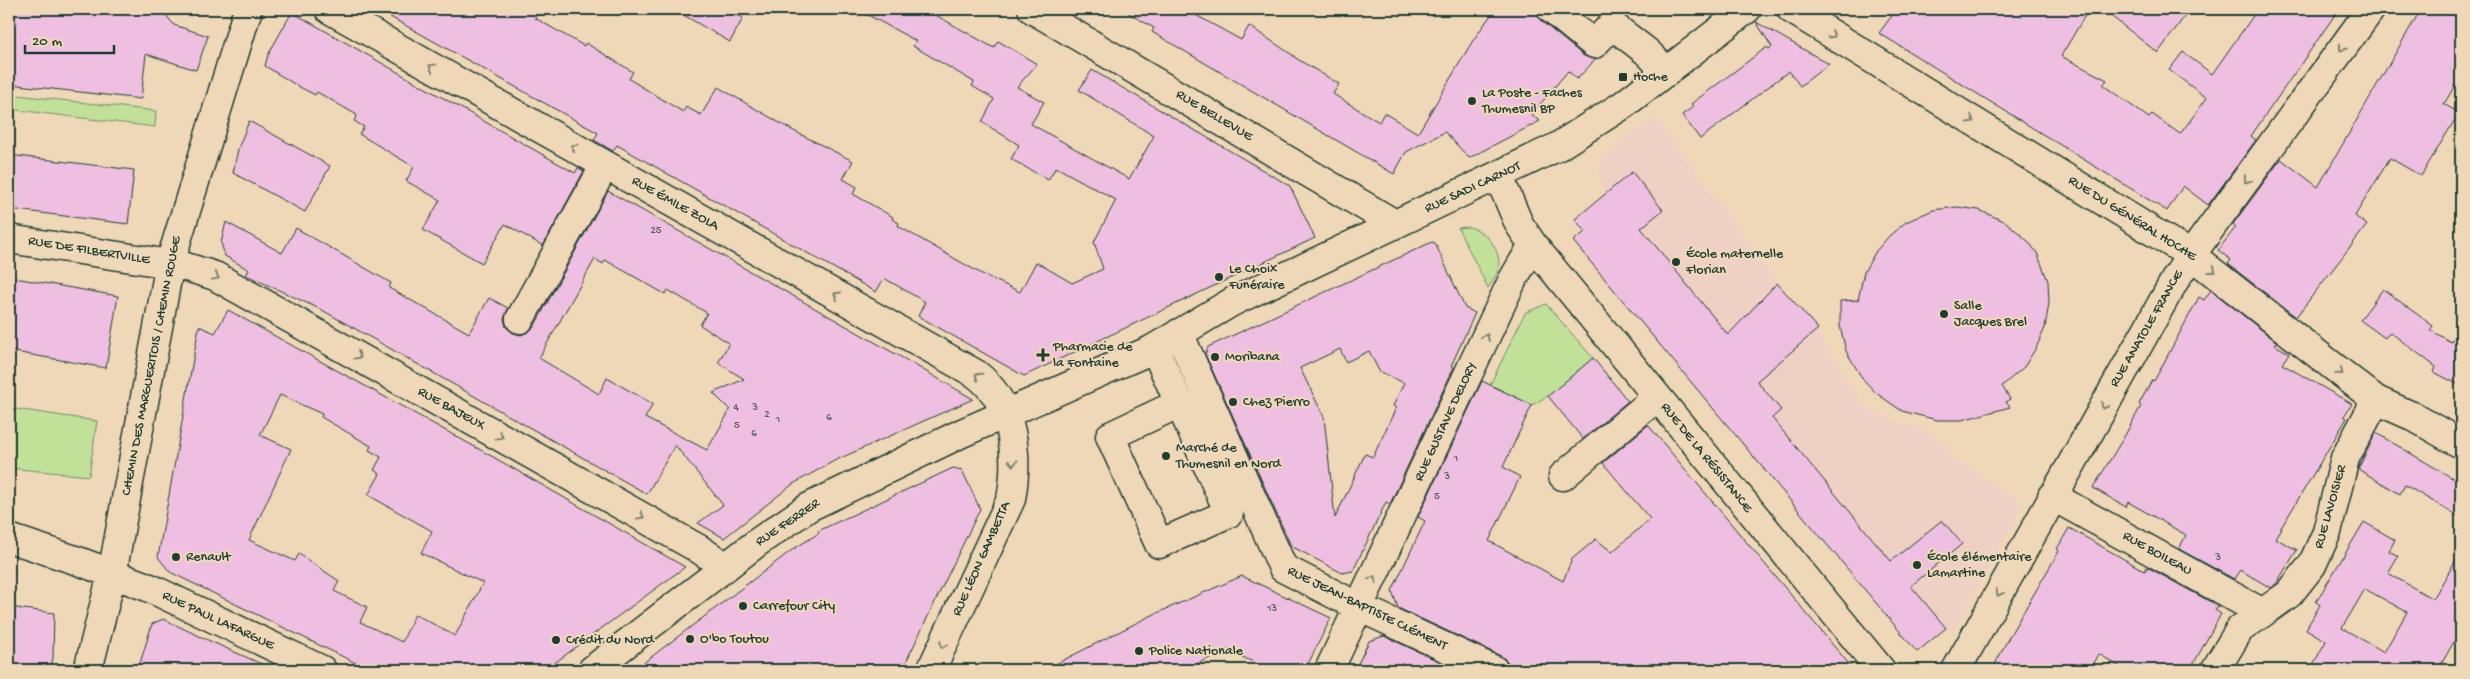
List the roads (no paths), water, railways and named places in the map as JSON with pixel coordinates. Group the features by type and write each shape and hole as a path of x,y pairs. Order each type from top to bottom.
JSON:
{"street":[{"name":"CHEMIN DES MARGUERITOIS / CHEMIN ROUGE","path":"88,670 112,574 170,264 248,9"},
{"name":"RUE ÉMILE ZOLA","path":"329,9 976,374 994,390 1006,415"},
{"name":"RUE BELLEVUE","path":"1032,9 1395,224"},
{"path":"1551,9 1594,44 1612,25 1647,52 1667,72"},
{"name":"RUE SADI CARNOT","path":"1151,350 1232,302 1395,224 1499,177 1576,136 1623,105 1747,9"},
{"name":"RUE DU GÉNÉRAL HOCHE","path":"1791,9 2191,255 2376,400 2412,416 2461,444"},
{"name":"RUE ANATOLE FRANCE","path":"1956,670 2052,496 2191,255 2371,9"},
{"path":"520,319 606,165"},
{"path":"1499,177 1519,224 1533,246"},
{"name":"RUE DE FILBERTVILLE","path":"9,239 170,264"},
{"name":"RUE DE LA RÉSISTANCE","path":"1533,246 1880,670"},
{"name":"RUE GUSTAVE DELORY","path":"1329,670 1512,281 1533,246"},
{"name":"RUE BAJEUX","path":"170,264 215,276 691,544 726,567"},
{"name":"RUE JEAN-BAPTISTE CLÉMENT","path":"1180,333 1283,568 1359,607 1494,670"},
{"path":"1151,350 1158,356 1180,403 1229,513 1159,544 1110,436 1180,403"},
{"name":"RUE FERRER","path":"592,670 726,567 809,507 1151,350"},
{"path":"1562,476 1657,397"},
{"name":"RUE LAVOISIER","path":"2215,670 2240,629 2289,594 2312,565 2327,532 2345,458 2376,400"},
{"name":"RUE LÉON GAMBETTA","path":"931,670 1011,499 1013,451 1011,426 1006,415"},
{"name":"RUE BOILEAU","path":"2052,496 2262,612"},
{"name":"RUE PAUL LAFARGUE","path":"9,538 150,588 322,670"}],"place":[{"name":"Hoche","path":"1623,77"},
{"name":"La Poste - Faches Thumesnil BP","path":"1472,101"},
{"name":"École maternelle Florian","path":"1676,262"},
{"name":"Le Choix Funéraire","path":"1219,277"},
{"name":"Salle Jacques Brel","path":"1944,314"},
{"name":"Pharmacie de la Fontaine","path":"1043,355"},
{"name":"Moribana","path":"1215,357"},
{"name":"Chez Pierro","path":"1233,402"},
{"name":"Marché de Thumesnil en Nord","path":"1166,456"},
{"name":"Renault","path":"176,557"},
{"name":"École élémentaire Lamartine","path":"1917,565"},
{"name":"Carrefour City","path":"743,606"},
{"name":"O'bo Toutou","path":"690,639"},
{"name":"Crédit du Nord","path":"556,640"},
{"name":"Police Nationale","path":"1139,651"}]}
